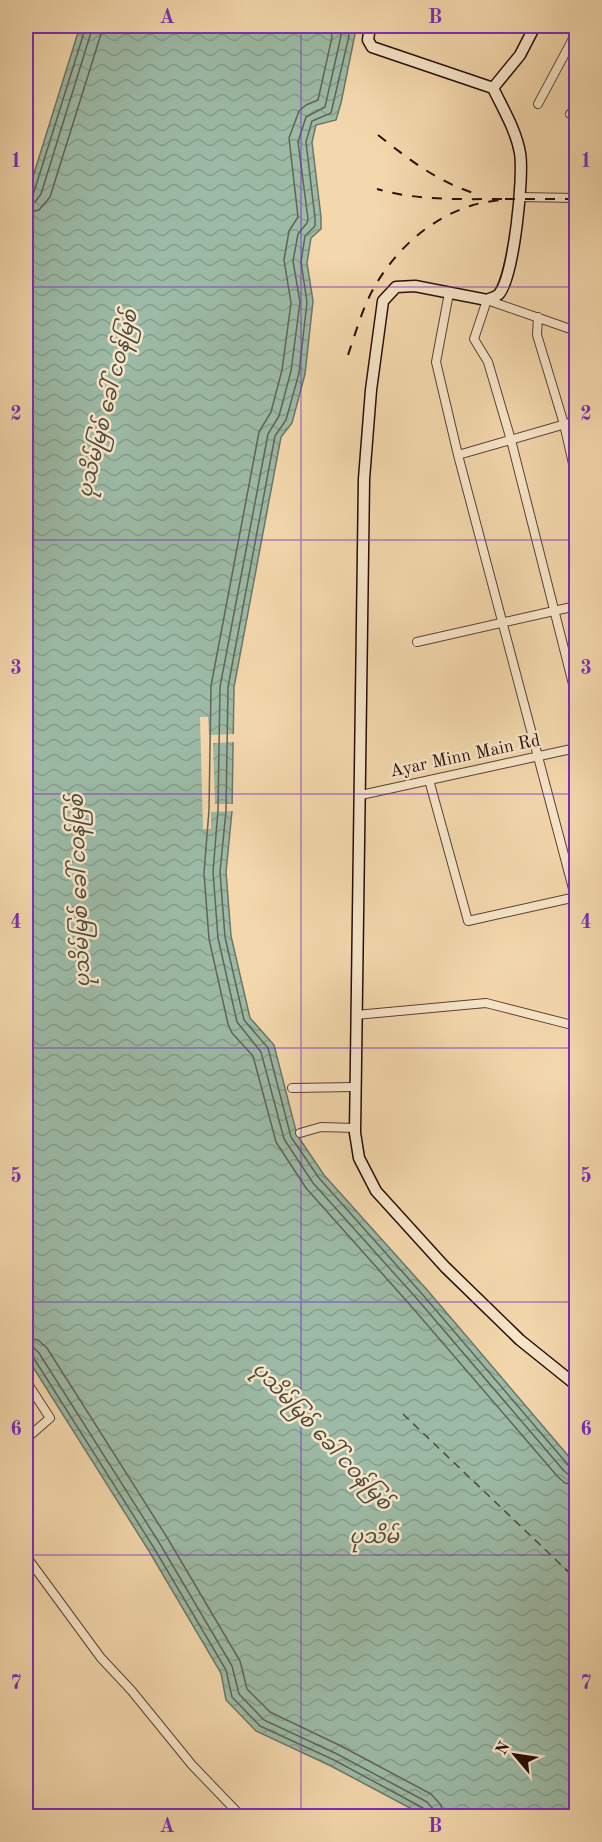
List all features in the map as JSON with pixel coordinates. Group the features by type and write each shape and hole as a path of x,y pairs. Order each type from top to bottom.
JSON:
{"street":[{"path":"370,26 368,40 372,46 493,88 517,138 521,154 516,235 504,285 498,295 487,300 474,339 488,362 511,440 576,696"},
{"path":"493,88 520,55 535,26"},
{"path":"538,104 576,33"},
{"path":"570,114 576,108"},
{"path":"520,197 576,198"},
{"path":"576,331 487,300 415,286 396,287 383,300 370,390 364,479 355,1087 355,1128 359,1158 376,1191 495,1316 520,1340 576,1385"},
{"path":"429,780 468,921 576,898 458,455 436,362 449,293"},
{"path":"538,317 537,335 564,424 576,477"},
{"path":"458,455 576,421"},
{"path":"417,642 576,606"},
{"name":"Ayar Minn Main Rd","path":"361,795 576,748"},
{"path":"356,1015 486,1003 576,1026"},
{"path":"292,1088 355,1087"},
{"path":"300,1133 321,1127 355,1128"},
{"path":"26,1381 50,1418 26,1439"},
{"path":"26,1556 101,1658 131,1690 192,1766 241,1816"}],"water":[{"name":"ပုသိမ်","path":"80,26 352,26 355,34 336,120 316,125 312,142 321,229 311,238 307,263 313,301 305,374 292,423 281,437 234,687 232,811 226,872 231,936 250,1018 274,1045 297,1135 324,1175 428,1291 576,1465 576,1816 425,1816 331,1766 256,1731 226,1700 221,1673 149,1551 26,1356 26,199"}],"pier":[{"path":"200,717 208,717 209,735 236,734 236,742 213,743 215,804 235,804 235,811 211,812 211,829 203,829"}],"ferry route":[{"path":"403,1414 576,1579"}],"railway":[{"path":"378,135 438,178 480,195"},
{"path":"348,355 371,294 394,259 416,236 429,226 458,211 477,204 505,199 408,196 377,189"},
{"path":"505,199 576,199"}],"water label":[{"name":"ပုသိမ်မြစ် ခေါ် ငဝန်မြစ်","path":"109,404"},
{"name":"ပုသိမ်မြစ် ခေါ် ငဝန်မြစ်","path":"81,891"},
{"name":"ပုသိမ်မြစ် ခေါ် ငဝန်မြစ်","path":"321,1437"}]}
